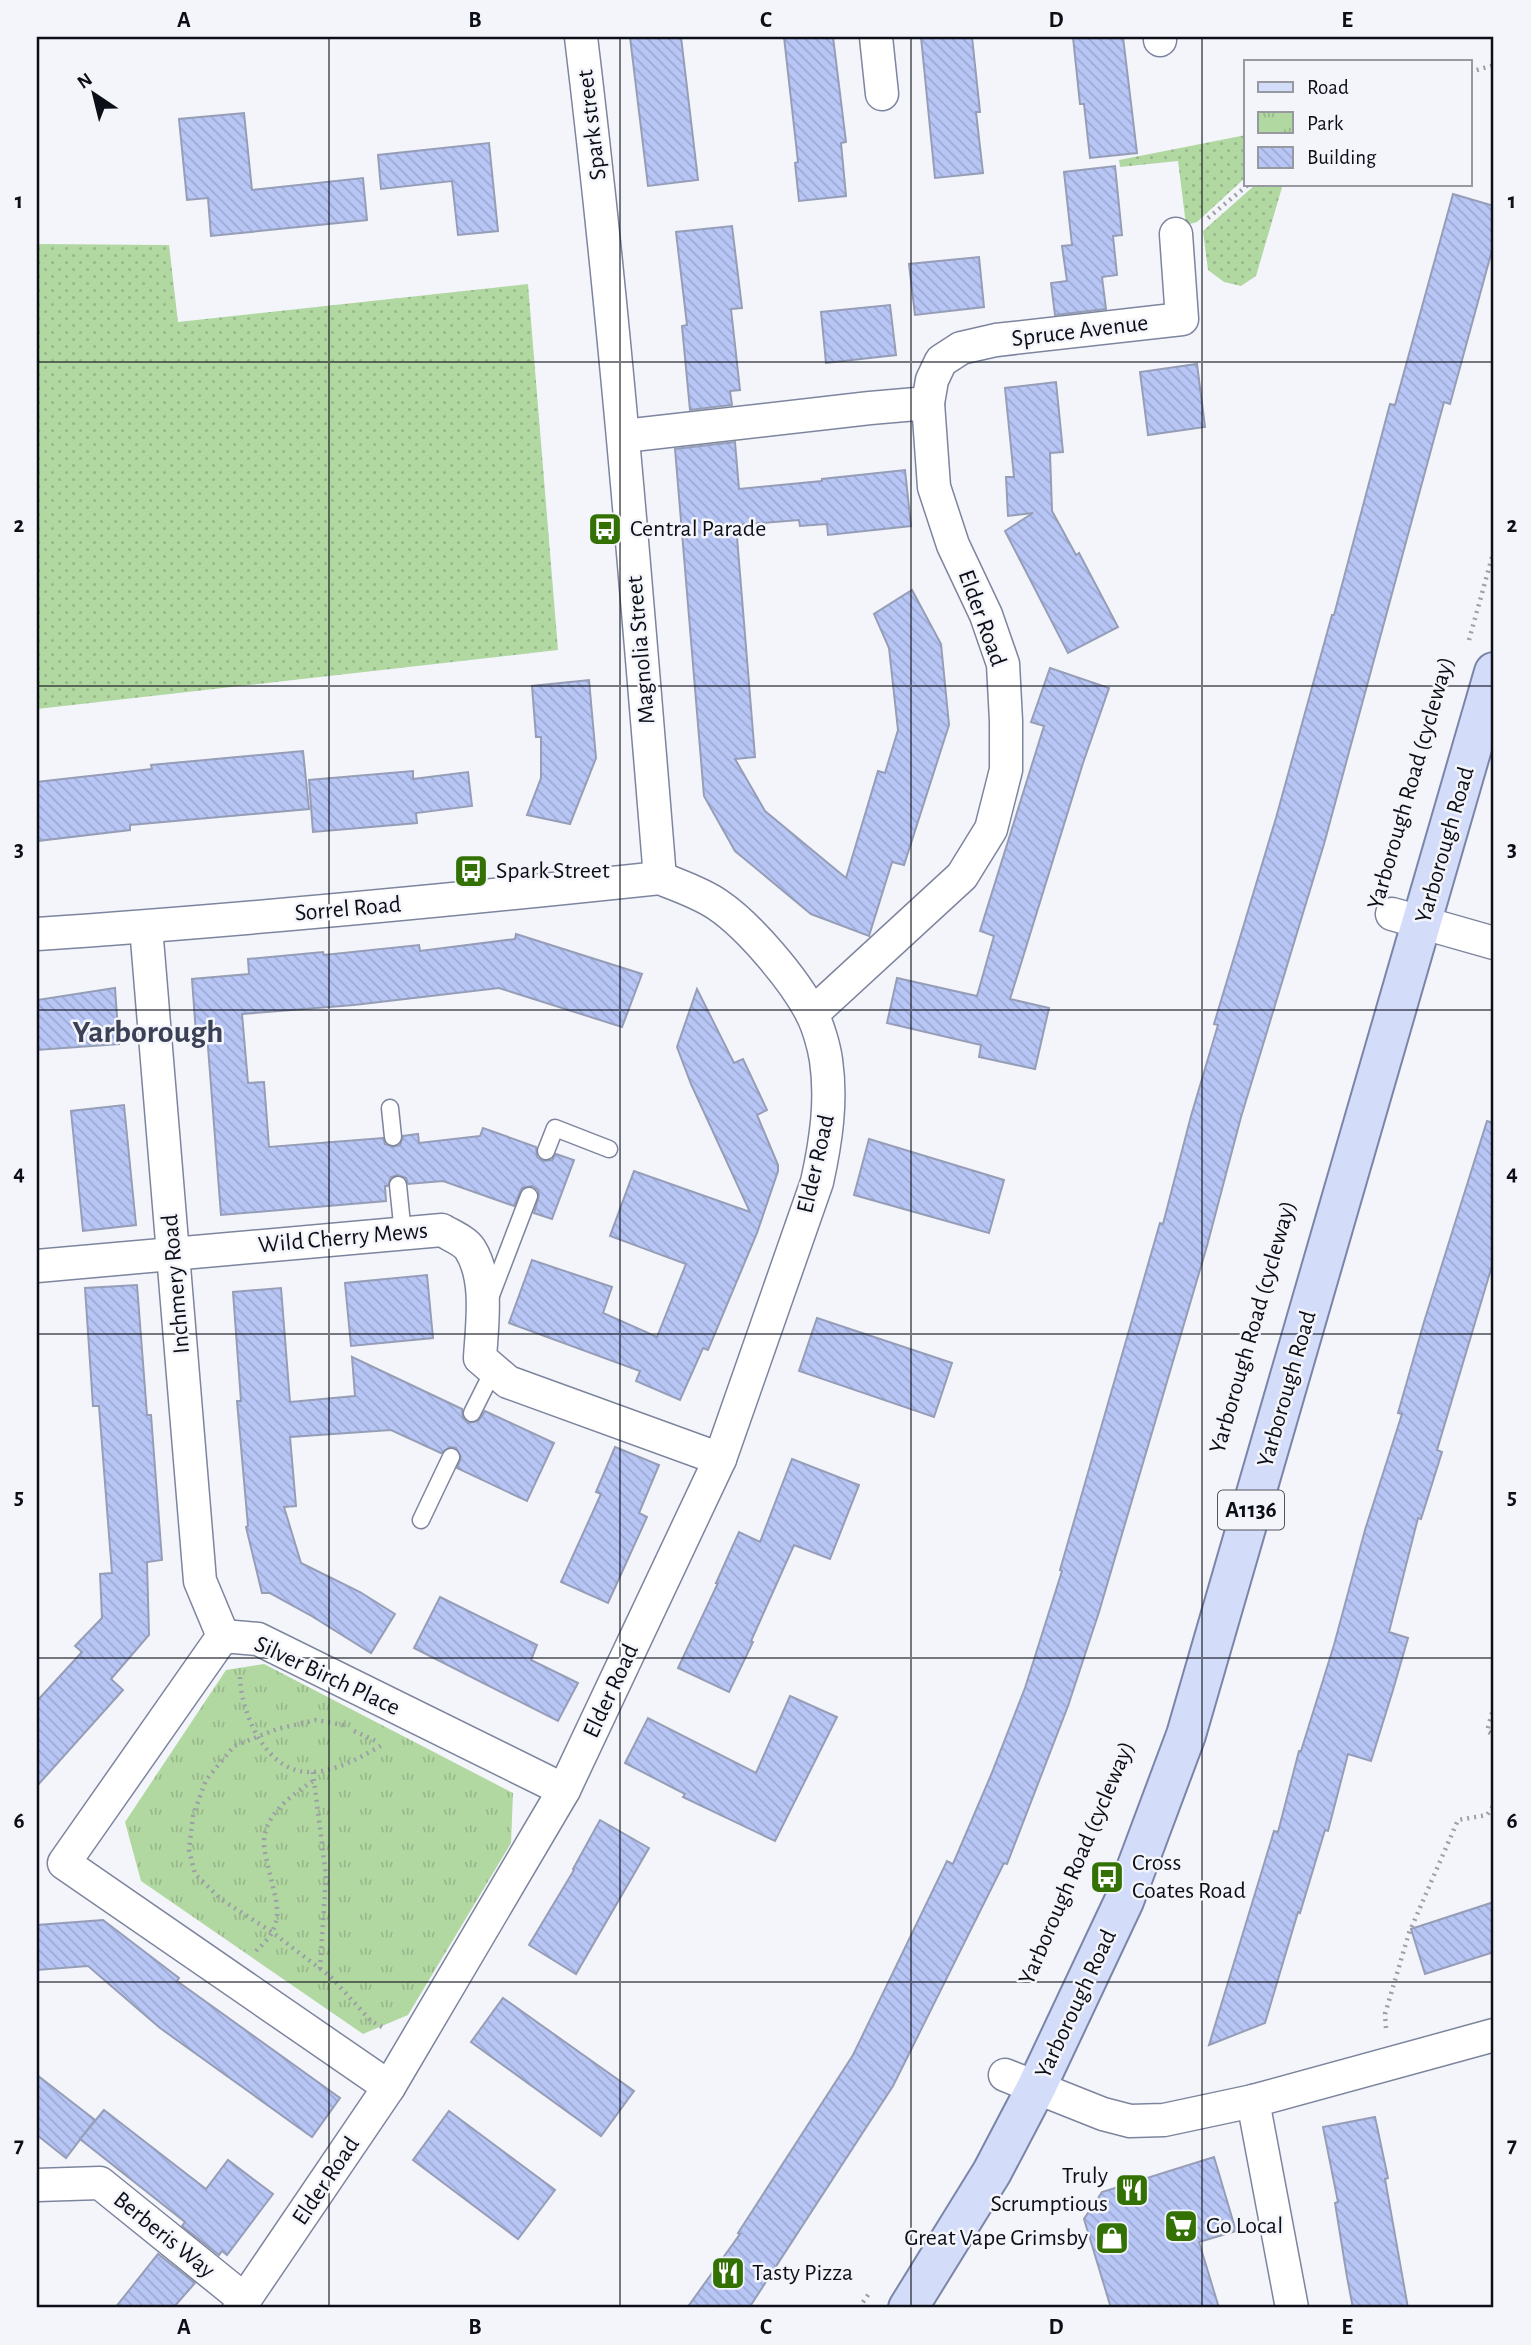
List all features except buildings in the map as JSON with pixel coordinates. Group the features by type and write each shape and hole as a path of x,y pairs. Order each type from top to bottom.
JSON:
{"main road":[{"name":"Yarborough Road","path":"908,2308 992,2172 1021,2082 1124,1901 1186,1735 1408,918 1494,672"}],"street":[{"name":"Spark street","path":"581,37 602,213"},
{"path":"876,37 882,94"},
{"name":"Magnolia Street","path":"602,213 624,436 660,878"},
{"name":"Spruce Avenue","path":"934,487 928,403 932,380 941,361 961,348 996,340 1182,319 1176,234"},
{"path":"624,436 928,403"},
{"name":"Elder Road","path":"812,1014 962,876 992,829 1006,770 1003,664 986,615 953,545 934,487"},
{"name":"Elder Road","path":"242,2304 388,2087 564,1790 720,1459 817,1182 830,1103 826,1058 812,1014 786,975 740,923 718,905 660,878"},
{"name":"Sorrel Road","path":"37,934 146,927 660,878"},
{"path":"1408,918 1494,943"},
{"name":"Inchmery Road","path":"146,927 200,1581 223,1636"},
{"name":"Wild Cherry Mews","path":"37,1266 442,1230 469,1247 480,1274 480,1358 493,1371"},
{"path":"493,1371 508,1382 720,1459"},
{"name":"Silver Birch Place","path":"388,2087 232,1979 50,1864 223,1636 258,1639 564,1790"},
{"path":"1021,2082 1103,2114 1130,2121 1164,2120 1253,2101 1494,2035"},
{"path":"1253,2101 1292,2308"},
{"name":"Berberis Way","path":"37,2185 100,2183 242,2304"}],"lane":[{"path":"390,1108 393,1136"},
{"path":"546,1151 555,1128 609,1149"},
{"path":"398,1185 403,1234"},
{"path":"482,1316 529,1196"},
{"path":"472,1413 493,1371"},
{"path":"421,1520 451,1457"}],"path":[{"path":"1472,71 1494,65"},
{"path":"1176,234 1201,224 1247,186"},
{"name":"Yarborough Road (cycleway)","path":"1468,645 1494,550"},
{"path":"258,1639 239,1668 240,1696 266,1749 279,1762 294,1770 313,1772 342,1765 384,1745 397,1733 408,1713"},
{"path":"1494,1706 1487,1731 1494,1735"},
{"path":"384,1745 342,1724 316,1720 277,1729 234,1746 206,1780 193,1816 189,1850 195,1874 222,1900 272,1932 331,1977 371,2021 414,2044"},
{"path":"313,1772 326,1876 320,1969"},
{"path":"232,1979 272,1932 278,1906 264,1842 270,1822 292,1795 313,1782"},
{"path":"1388,2064 1385,2014 1415,1917 1458,1820 1487,1815 1494,1805"},
{"path":"859,2308 874,2287"}],"green space":[{"path":"1244,135 1244,179 1197,222 1186,225 1178,161 1120,167 1119,160"},
{"path":"1254,186 1282,186 1256,276 1241,286 1224,282 1208,270 1203,231"},
{"path":"37,244 169,245 178,322 528,284 558,650 37,709"},
{"path":"264,1664 513,1793 511,1843 408,2015 363,2034 141,1881 125,1822 226,1670"}],"place":[{"name":"Central Parade","path":"605,529"},
{"name":"Spark Street","path":"471,871"},
{"name":"Cross Coates Road","path":"1107,1877"},
{"name":"Truly Scrumptious","path":"1132,2190"},
{"name":"Go Local","path":"1181,2226"},
{"name":"Great Vape Grimsby","path":"1112,2238"},
{"name":"Tasty Pizza","path":"728,2273"}],"district":[{"name":"Yarborough","path":"148,1032"}]}
